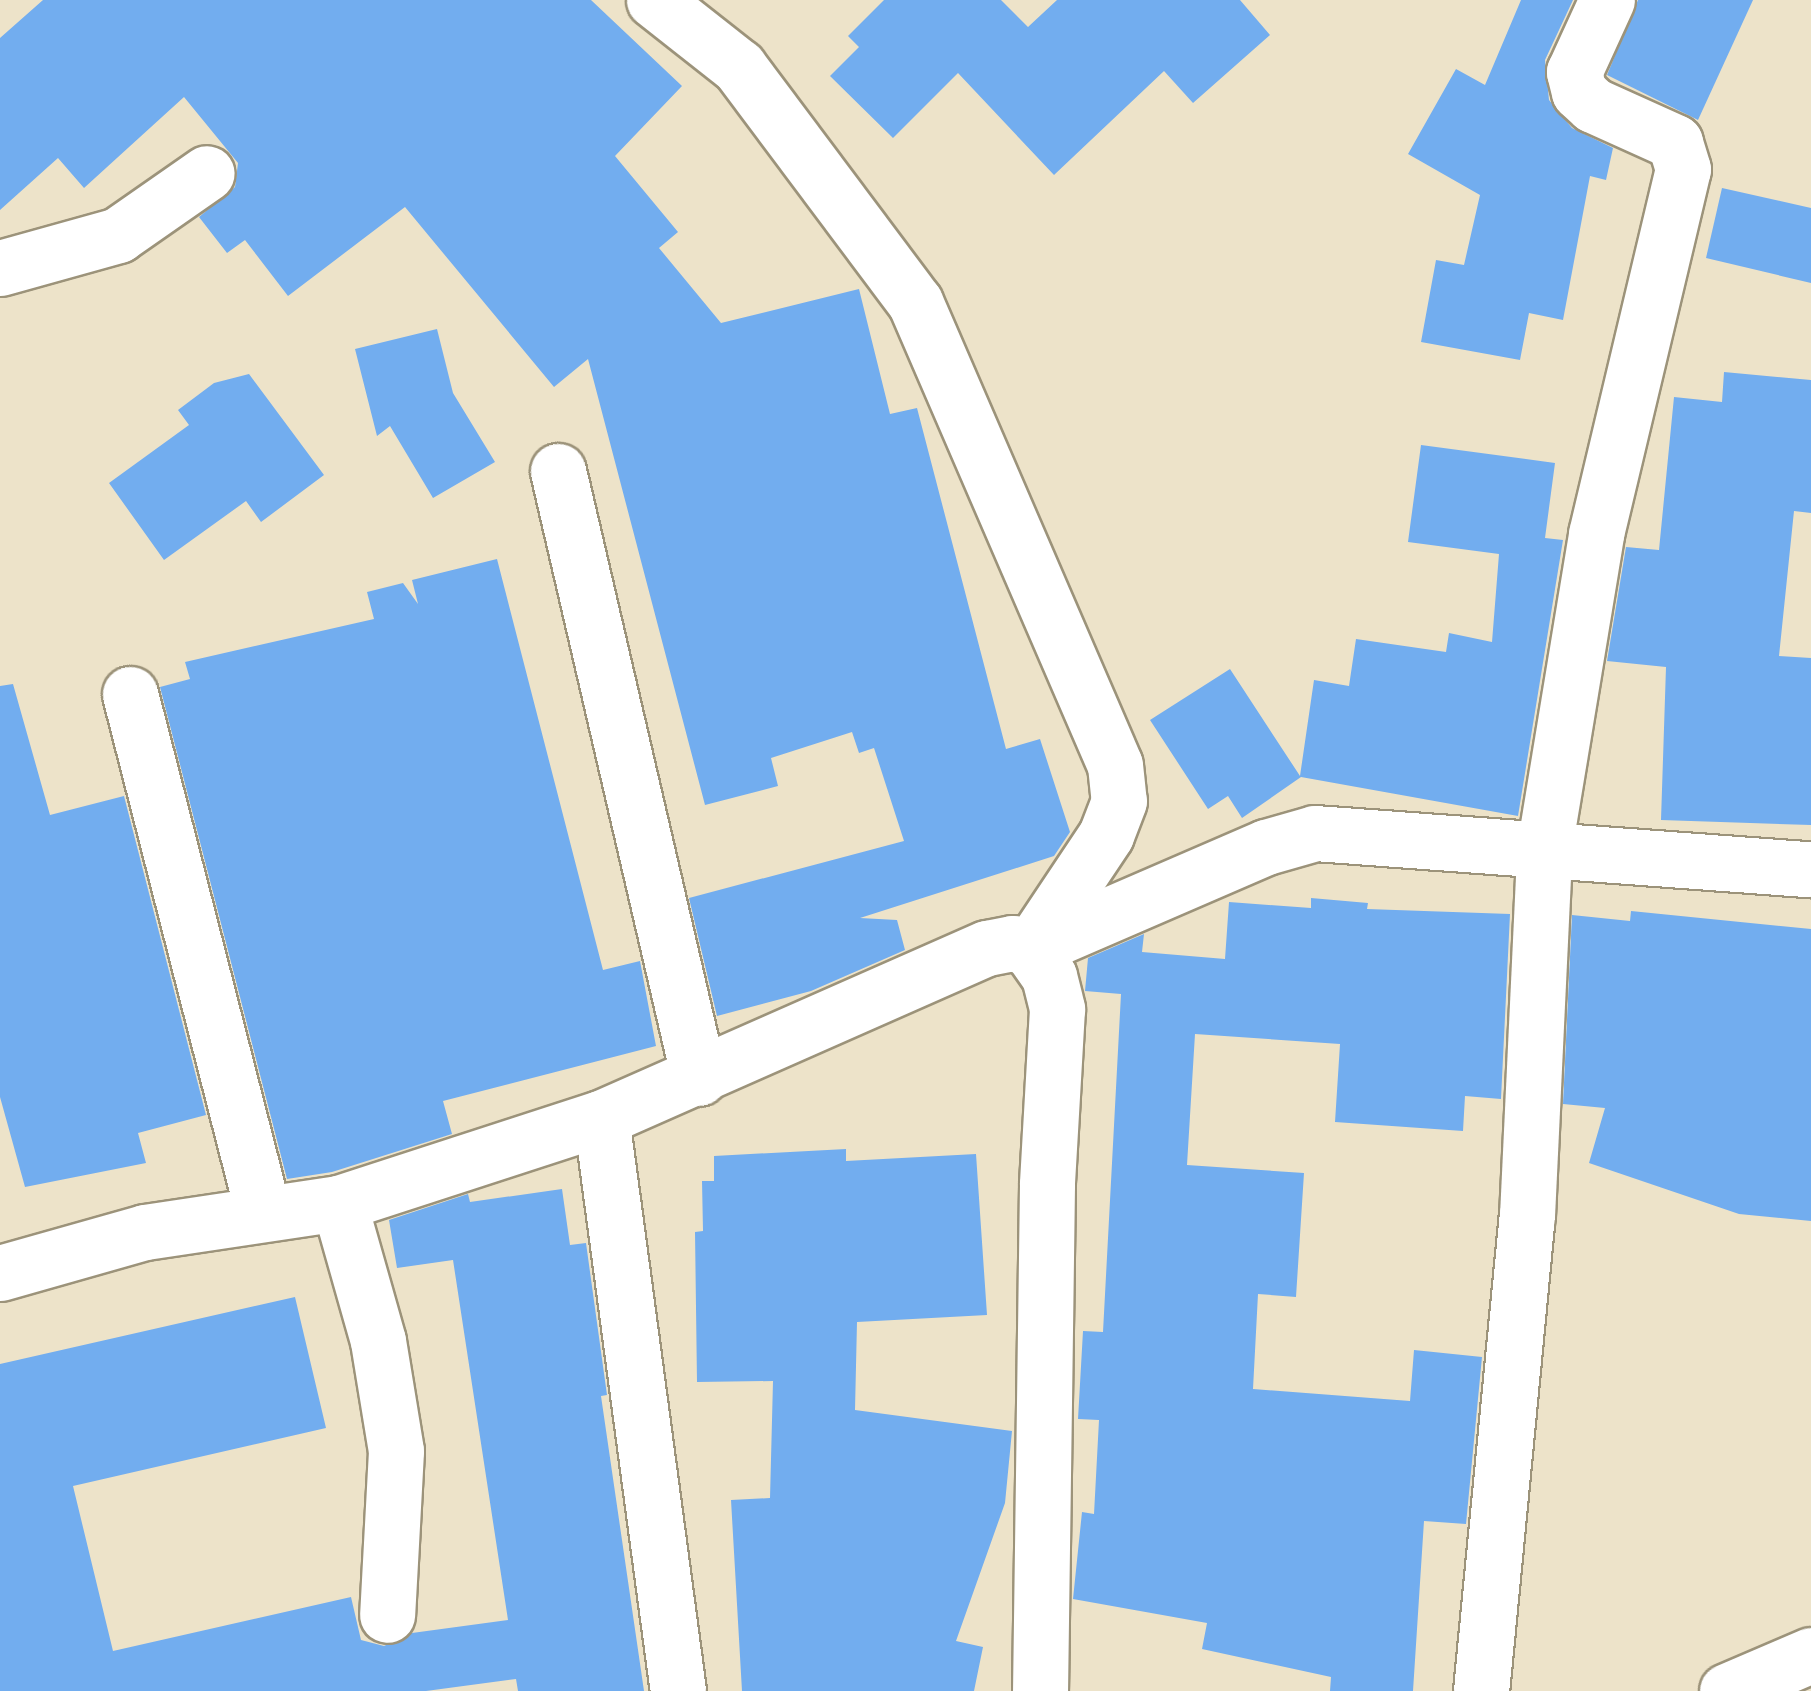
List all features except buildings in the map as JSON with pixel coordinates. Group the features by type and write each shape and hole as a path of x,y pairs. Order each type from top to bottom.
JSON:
{"street":[{"path":"654,0 739,67 915,302 1115,765 1119,800 1106,836 1030,949"},
{"path":"1481,1691 1527,1216 1544,849 1596,534 1683,168 1675,142 1593,106 1579,92 1574,72 1607,0"},
{"path":"0,268 118,235 207,172"},
{"path":"558,471 699,1078"},
{"path":"130,694 263,1212"},
{"path":"1030,949 1266,847 1315,834 1811,870"},
{"path":"0,1273 145,1232 339,1203 601,1118 987,948 1013,943 1030,949 1049,976 1057,1009 1047,1186 1040,1691"},
{"path":"601,1118 678,1691"},
{"path":"339,1203 378,1341 396,1451 387,1615"},
{"path":"1727,1691 1811,1655"}]}
